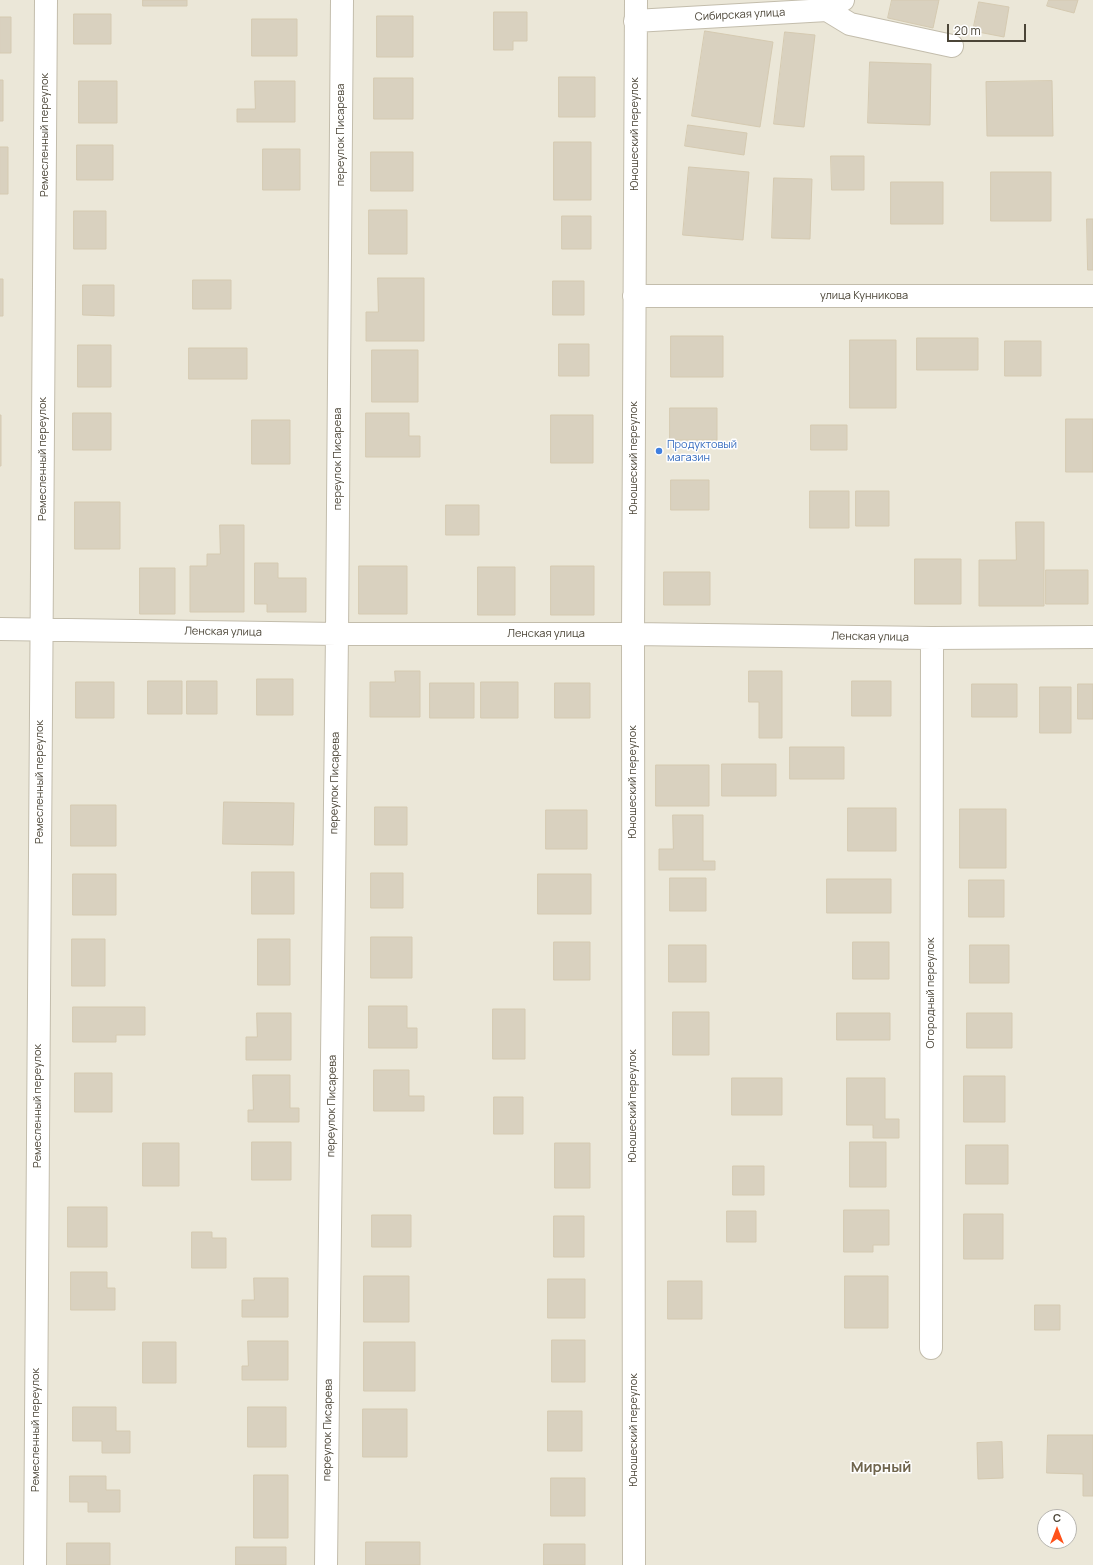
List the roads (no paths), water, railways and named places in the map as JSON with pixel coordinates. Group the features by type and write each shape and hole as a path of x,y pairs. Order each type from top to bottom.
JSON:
{"street":[{"name":"Ремесленный переулок","path":"35,1565 46,0"},
{"name":"переулок Писарева","path":"326,1565 337,634 342,0"},
{"name":"Сибирская улица","path":"635,10 835,5"},
{"path":"835,5 850,24 952,46"},
{"name":"Юношеский переулок","path":"634,1565 633,634 635,10"},
{"name":"улица Кунникова","path":"634,296 1093,296"},
{"name":"Ленская улица","path":"0,629 337,634 633,634 932,638 1093,637"},
{"name":"Огородный переулок","path":"931,1348 932,638"}],"place":[{"name":"Продуктовый магазин","path":"659,451"}],"district":[{"name":"Мирный","path":"881,1468"}]}
